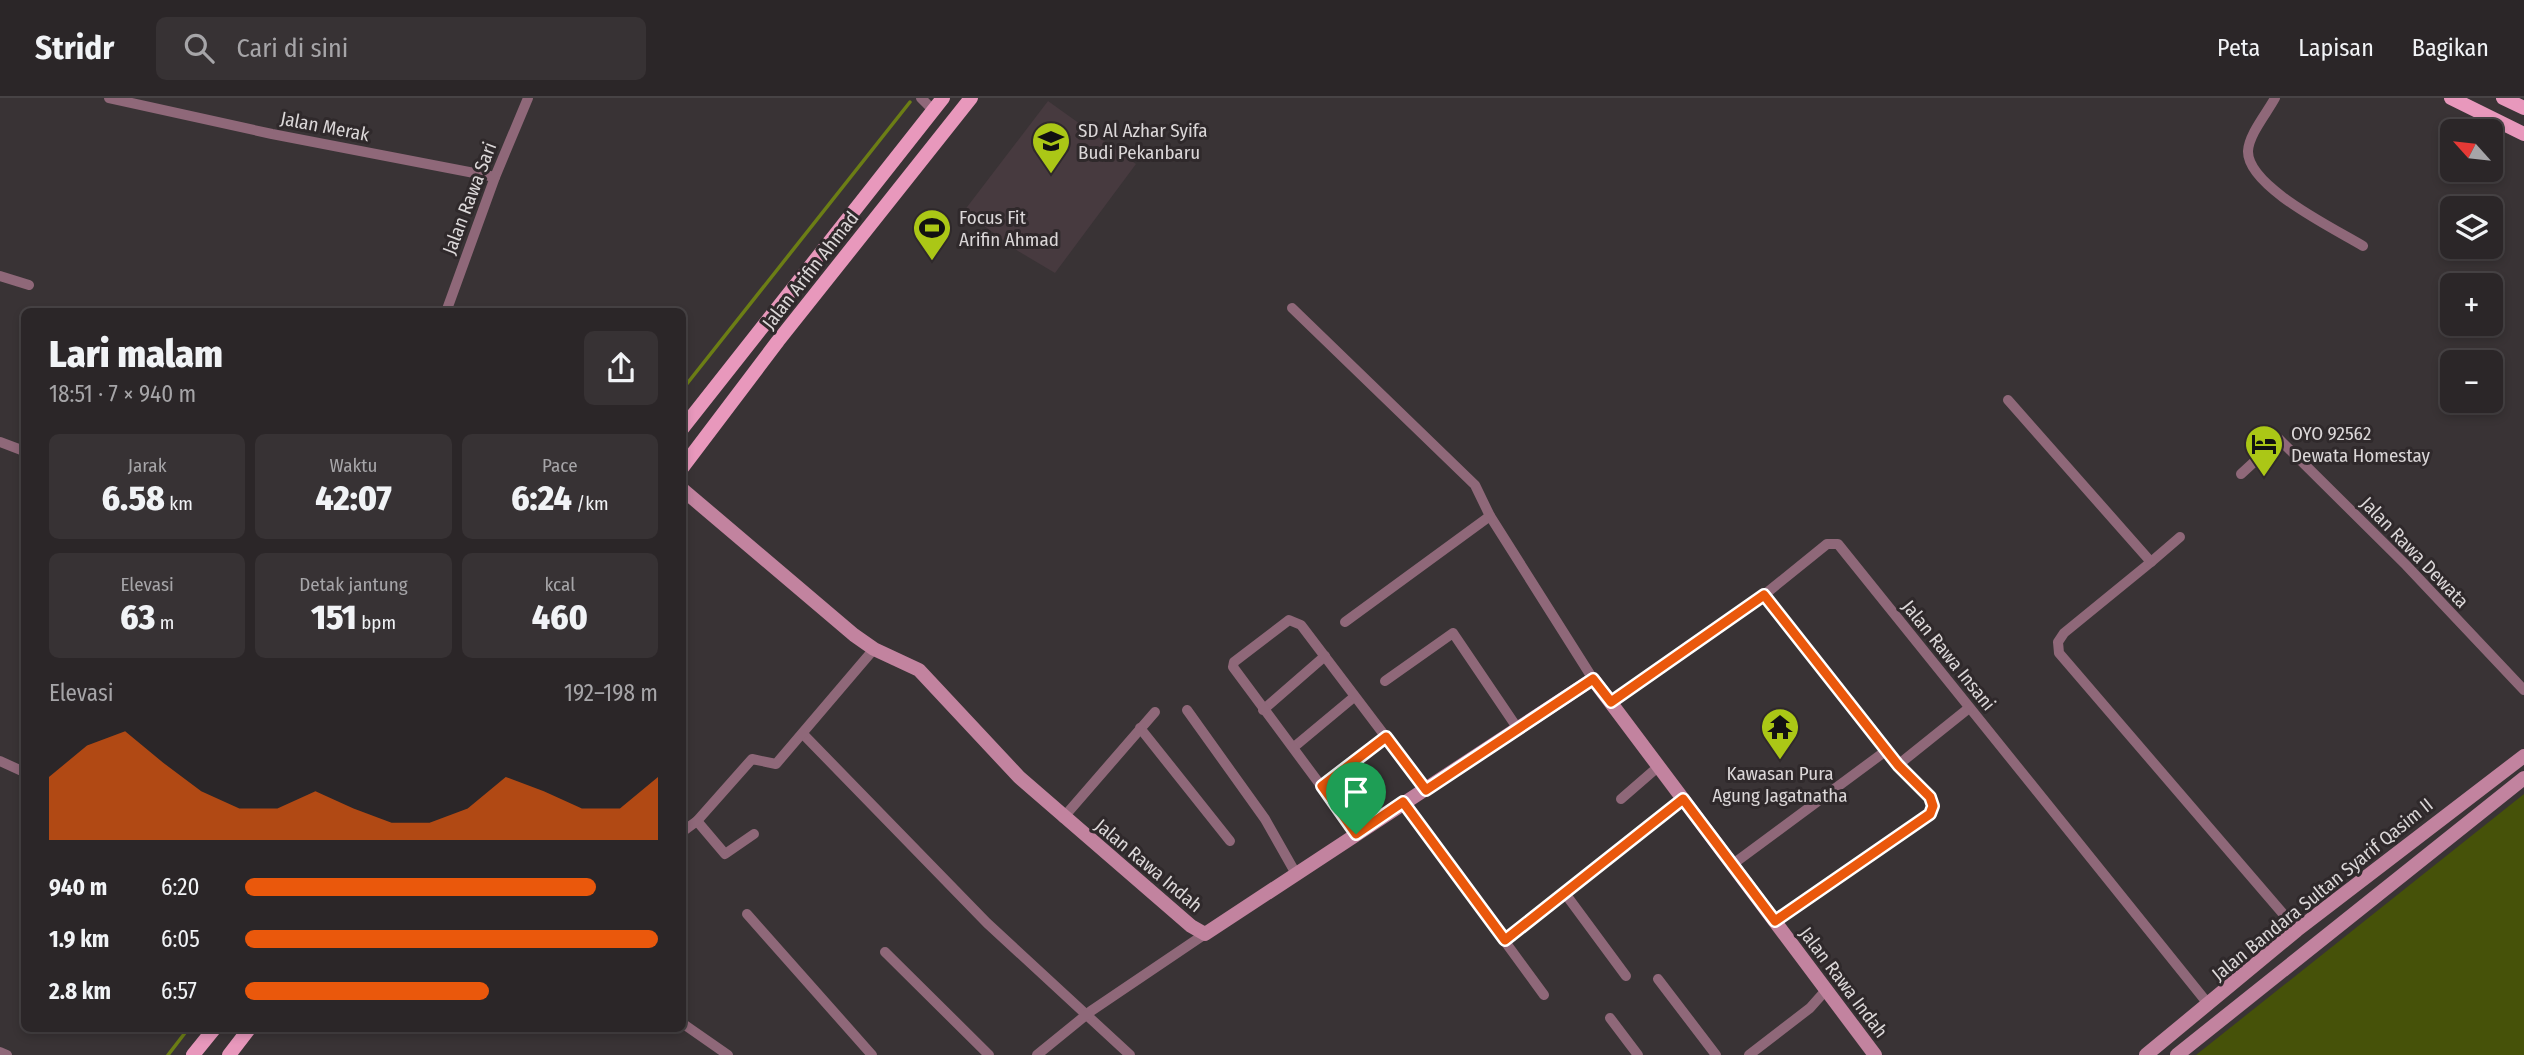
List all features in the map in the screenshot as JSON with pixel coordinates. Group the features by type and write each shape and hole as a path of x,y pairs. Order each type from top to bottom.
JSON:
{"main road":[{"name":"Jalan Arifin Ahmad","path":"686,463 971,98"},
{"path":"2451,98 2524,134"},
{"path":"2503,98 2524,108"},
{"name":"Jalan Arifin Ahmad","path":"686,424 938,104"},
{"path":"816,257 833,272"},
{"path":"193,1055 212,1032"},
{"path":"229,1055 247,1032"}],"street":[{"name":"Jalan Merak","path":"109,98 272,134 495,177"},
{"name":"Jalan Rawa Sari","path":"447,308 495,177 528,98"},
{"path":"921,98 938,104"},
{"path":"2275,98 2250,145 2249,159 2253,167 2287,201 2363,246"},
{"path":"0,276 29,285"},
{"path":"1292,308 1475,485 1490,516 1593,679"},
{"path":"2008,400 2151,562"},
{"name":"Jalan Rawa Dewata","path":"2241,474 2279,439 2406,565 2524,690"},
{"path":"0,442 21,450"},
{"name":"Jalan Rawa Indah","path":"686,492 874,649 919,670 998,757 1063,818 1191,926 1205,934 1295,872 1426,790 1593,679 1875,1055"},
{"path":"1345,622 1490,516"},
{"path":"2180,537 2064,633 2058,642 2059,653 2297,930"},
{"name":"Jalan Rawa Insani","path":"1611,702 1764,595 1827,544 1838,544 2209,1004"},
{"path":"1764,595 1898,765 1930,797 1933,806 1930,814 1775,921"},
{"path":"1356,834 1236,671 1234,662 1289,620 1301,625 1426,790"},
{"path":"1385,681 1453,633 1518,729"},
{"path":"686,829 697,821 752,760 759,758 775,765 874,649"},
{"path":"1263,710 1325,656"},
{"path":"1294,747 1354,697"},
{"path":"1898,765 1969,708"},
{"path":"1187,709 1265,818 1295,872"},
{"path":"1063,818 1155,712"},
{"path":"1140,728 1230,841"},
{"path":"803,734 987,923 1130,1055"},
{"path":"1322,786 1386,737"},
{"path":"1733,864 1887,750"},
{"name":"Jalan Bandara Sultan Syarif Qasim II","path":"2146,1055 2297,930 2524,756"},
{"path":"0,761 21,771"},
{"path":"1621,799 1659,766"},
{"name":"Jalan Bandara Sultan Syarif Qasim II","path":"2177,1055 2524,778"},
{"path":"2472,795 2485,809"},
{"path":"1505,940 1683,799"},
{"path":"1403,802 1544,995"},
{"path":"697,821 725,854 754,834"},
{"path":"1564,892 1626,976"},
{"path":"747,914 872,1055"},
{"path":"1037,1055 1086,1015 1205,934"},
{"path":"885,953 989,1055"},
{"path":"1658,979 1716,1055"},
{"path":"1749,1055 1810,1008 1826,990"},
{"path":"1610,1018 1638,1055"},
{"path":"686,1026 727,1055"},
{"path":"0,1052 8,1055"}],"shaded area":[{"path":"1048,101 1136,164 1055,273 1018,251 964,211"}],"green space":[{"path":"2524,794 2524,1055 2196,1055"}],"waterway":[{"path":"686,385 910,102"},
{"path":"168,1055 186,1032"}],"place":[{"name":"SD Al Azhar Syifa Budi Pekanbaru","path":"1051,175"},
{"name":"Focus Fit Arifin Ahmad","path":"932,262"},
{"name":"OYO 92562 Dewata Homestay","path":"2264,478"},
{"name":"Kawasan Pura Agung Jagatnatha","path":"1780,761"}],"route":[{"path":"1764,595 1898,765 1930,797 1933,806 1930,814 1775,921 1683,799 1505,940 1403,802 1356,834 1322,786 1386,737 1426,790 1593,679 1611,702 1764,595"}]}
